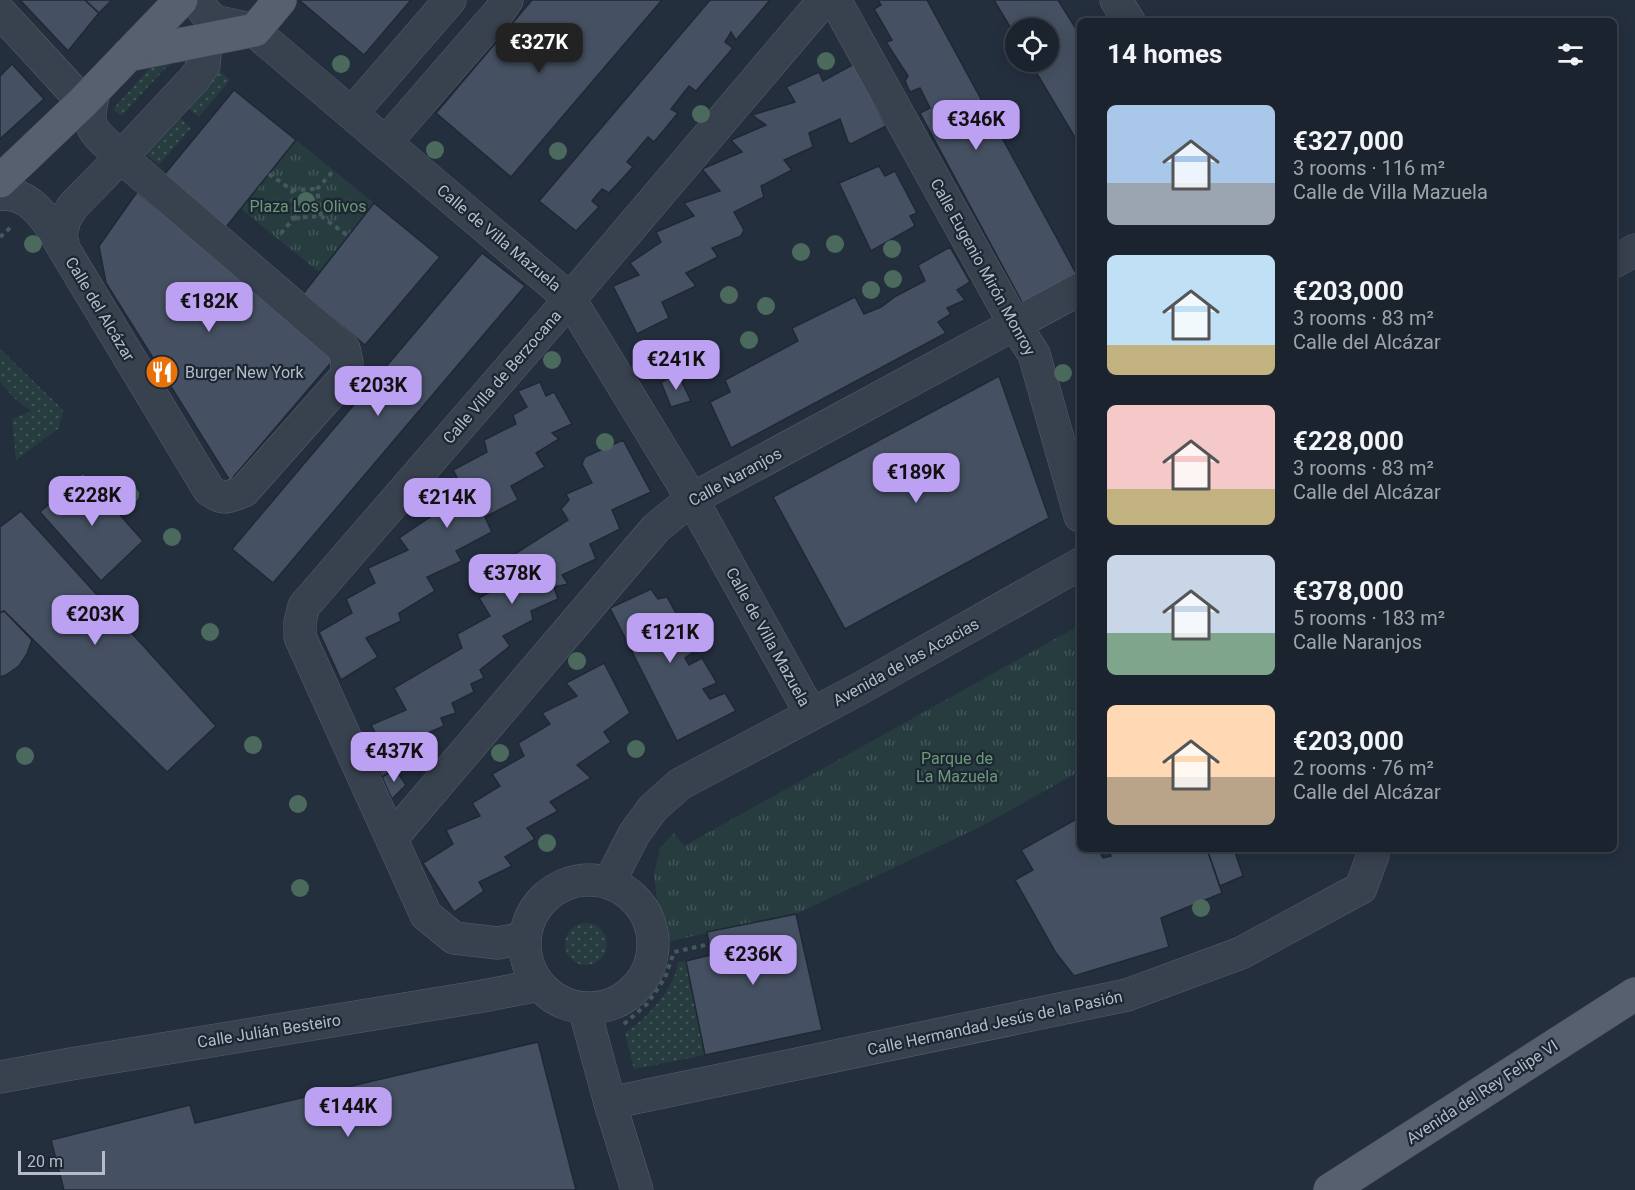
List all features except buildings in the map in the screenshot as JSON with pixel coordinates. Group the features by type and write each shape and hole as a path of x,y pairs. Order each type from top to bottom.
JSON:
{"main road":[{"path":"0,181 89,96 180,0"},
{"path":"128,55 255,30 280,0"},
{"name":"Avenida del Rey Felipe VI","path":"1330,1190 1635,994"}],"street":[{"path":"200,0 203,10 214,21 255,30"},
{"path":"352,113 450,0"},
{"path":"386,142 507,0"},
{"name":"Calle Villa de Berzocana","path":"525,938 498,943 454,938 426,915 300,637 300,622 304,606 570,299 824,0"},
{"name":"Calle Eugenio Mirón Monroy","path":"835,0 1015,325 1034,354 1077,505"},
{"path":"1116,0 1127,18"},
{"path":"0,12 89,96 90,122 94,130 121,157 194,79 204,65 205,55 199,47 180,44"},
{"name":"Calle de Villa Mazuela","path":"255,30 570,299 692,499 811,714"},
{"name":"Calle del Alcázar","path":"121,157 344,349 347,362 346,376 244,491 230,497 218,497 209,490 64,249 62,234 65,219 73,206 121,157"},
{"path":"0,194 18,196 31,204 49,224 64,249"},
{"path":"1617,260 1635,250"},
{"name":"Calle Naranjos","path":"392,838 656,528 692,499 1077,291"},
{"name":"Avenida de las Acacias","path":"609,883 634,834 653,808 680,784 859,689 1077,566"},
{"name":"Calle Hermandad Jesús de la Pasión","path":"610,1103 1127,995 1241,953 1361,888 1372,852"},
{"path":"590,879 609,883 627,892 642,906 651,924 654,943 651,963 642,981 628,996 610,1005 591,1009 571,1006 554,998 539,985 530,971 525,955 525,938 530,919 539,903 554,890 571,882 590,879"},
{"name":"Calle Julián Besteiro","path":"0,1077 539,985"},
{"path":"584,1008 610,1103 638,1190"}],"path":[{"path":"269,174 292,190 317,189 334,170"},
{"path":"317,189 321,216"},
{"path":"277,238 294,218 292,190"},
{"path":"294,218 321,216 348,236"},
{"path":"624,1024 647,1004 665,978 674,952 710,944"}],"green space":[{"path":"173,60 121,116 113,109 151,67"},
{"path":"218,69 230,80 199,117 185,106"},
{"path":"178,116 191,128 159,165 146,154"},
{"name":"Plaza Los Olivos","path":"296,140 374,203 319,272 241,209"},
{"path":"0,349 63,410 59,428 16,460 12,419 31,411 14,398 0,382"},
{"name":"Parque de La Mazuela","path":"1077,627 1077,773 982,826 796,914 666,942 657,902 654,874 660,848 674,833 684,846"},
{"path":"586,923 601,929 607,944 601,959 586,965 571,959 565,944 571,929"},
{"path":"686,961 705,1055 634,1069 625,1033 659,1002 672,982 678,962"}],"place":[{"name":"Burger New York","path":"162,372"}]}
